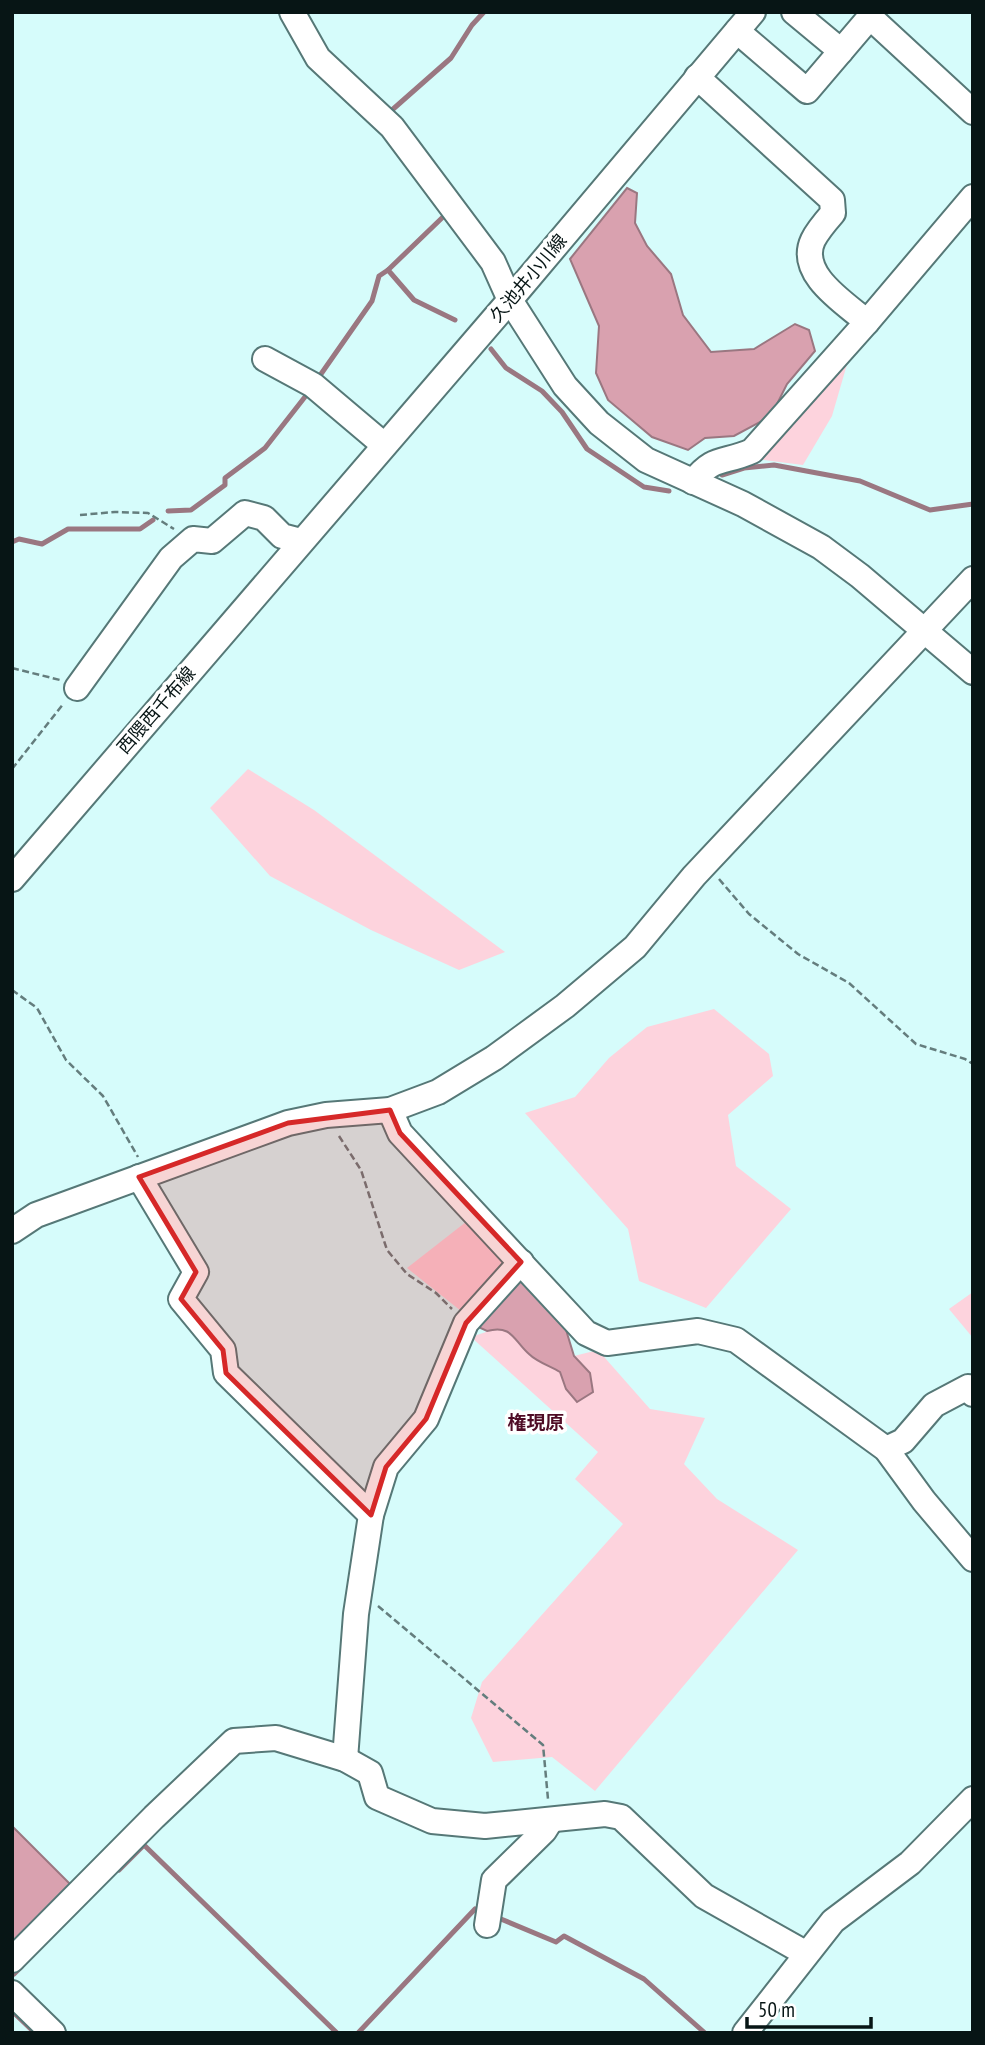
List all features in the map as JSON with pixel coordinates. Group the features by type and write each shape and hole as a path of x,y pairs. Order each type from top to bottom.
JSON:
{"street":[{"path":"292,12 318,58 392,127 493,262 510,300 565,386 599,423 646,460 782,524 821,547 860,576 973,672"},
{"path":"794,12 841,51"},
{"path":"745,21 807,91 870,17 973,111"},
{"name":"久池井小川線","path":"301,541 510,300 745,21"},
{"path":"697,77 832,200 833,213 812,242 811,266 816,276 867,322"},
{"path":"693,482 706,466 752,451 973,197"},
{"path":"265,359 313,385 384,445"},
{"path":"77,688 171,558 192,539 212,541 245,513 264,518 282,536 301,541"},
{"name":"西隈西千布線","path":"12,879 301,541"},
{"path":"12,1231 36,1215 288,1123 326,1115 390,1110 439,1092 494,1058 565,1006 635,947 706,863 973,579"},
{"path":"390,1110 400,1133 586,1333 607,1343 698,1331 736,1340 886,1449 973,1559"},
{"path":"139,1177 196,1272 181,1299 223,1350 226,1373 371,1515"},
{"path":"345,1759 360,1590 371,1515 386,1467 426,1419 466,1323 521,1262"},
{"path":"886,1449 903,1441 934,1405 968,1387 973,1394"},
{"path":"12,1960 234,1741 276,1738 345,1759 370,1773 377,1797 432,1821 485,1826 605,1814 621,1817 704,1896 805,1953"},
{"path":"745,2033 805,1953 833,1921 910,1863 973,1799"},
{"path":"487,1925 494,1880 544,1831 551,1820"},
{"path":"12,1993 53,2033"}],"path":[{"path":"80,515 148,513 192,539"},
{"path":"12,668 54,677 77,688 12,769"},
{"path":"706,863 749,914 798,954 849,983 916,1044 973,1064"},
{"path":"12,990 37,1008 66,1060 103,1096 139,1159 139,1177"},
{"path":"326,1115 361,1170 387,1250 407,1274 436,1293 466,1323"},
{"path":"360,1590 543,1745 551,1820"}],"highlighted area":[{"path":"390,1110 400,1133 521,1262 466,1323 426,1419 386,1467 371,1515 226,1373 223,1350 181,1299 196,1272 139,1177 288,1123"}],"shaded area":[{"path":"627,188 637,193 635,223 647,246 671,274 683,315 711,352 754,349 795,324 809,330 815,351 787,384 771,416 734,436 705,438 688,450 652,437 608,400 596,373 599,326 570,259"},
{"path":"850,354 832,416 803,465 757,459"},
{"path":"248,769 314,810 505,952 459,970 371,930 270,876 210,808"},
{"path":"714,1009 769,1054 773,1076 728,1115 736,1166 791,1209 706,1308 639,1281 628,1229 525,1113 575,1097 609,1058 647,1027"},
{"path":"471,1218 511,1265 461,1311 407,1268"},
{"path":"520,1277 563,1320 574,1356 590,1373 593,1392 577,1402 566,1389 560,1372 532,1357 512,1335 502,1330 487,1331 476,1326"},
{"path":"973,1292 973,1338 949,1309"},
{"path":"495,1329 510,1332 530,1356 560,1372 566,1389 590,1373 574,1356 598,1350 650,1409 705,1418 684,1464 717,1499 798,1550 595,1791 552,1757 493,1762 471,1718 482,1682 623,1524 575,1479 598,1452 471,1337"},
{"path":"12,1826 70,1884 12,1942"}],"waterway":[{"path":"392,110 451,58 472,25 484,12"},
{"path":"444,216 388,270 414,300 455,320"},
{"path":"321,374 372,301 379,276 388,270"},
{"path":"491,349 506,368 542,391 562,412 587,449 644,487 669,491"},
{"path":"168,511 191,510 225,485 225,478 265,448 308,393"},
{"path":"722,475 744,468 774,465 860,481 930,510 973,504"},
{"path":"12,542 19,539 42,544 68,529 140,529 153,520"},
{"path":"119,1870 144,1845 337,2033"},
{"path":"358,2033 475,1909"},
{"path":"496,1917 556,1942 564,1936 644,1979 705,2033"},
{"path":"14,1974 22,1966"},
{"path":"12,2011 35,2033"}],"district":[{"name":"権現原","path":"536,1422"}]}
